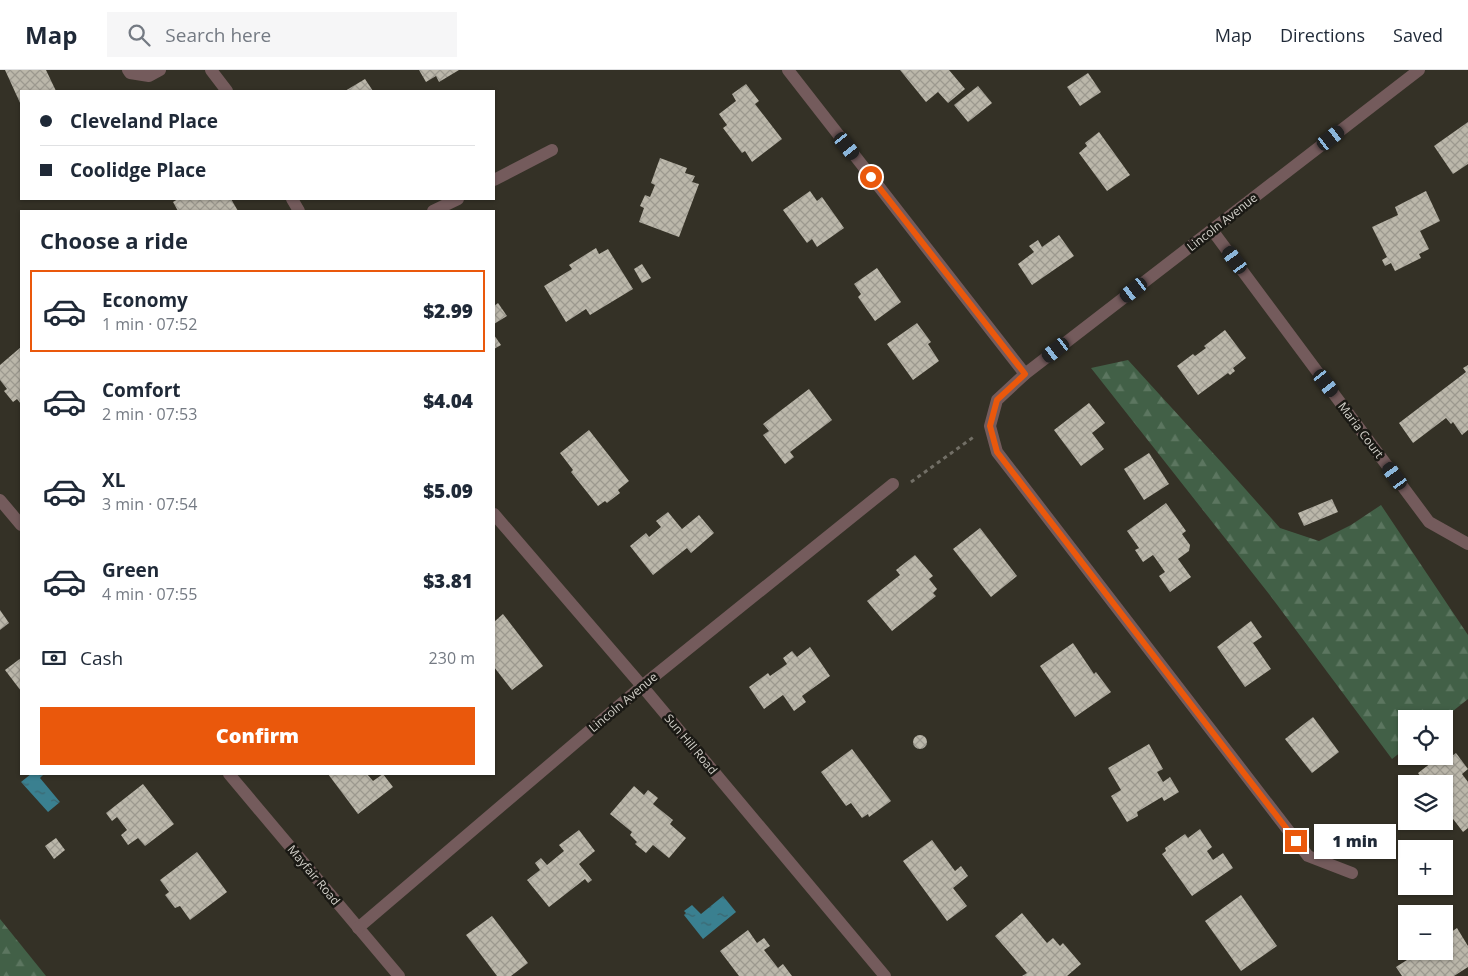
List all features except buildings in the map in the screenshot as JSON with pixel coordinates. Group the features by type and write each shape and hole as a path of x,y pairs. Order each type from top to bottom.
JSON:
{"street":[{"path":"128,70 130,73 150,76 160,70"},
{"path":"211,70 226,90"},
{"path":"788,70 1025,374"},
{"name":"Lincoln Avenue","path":"990,426 997,400 1025,374 1419,70"},
{"path":"495,179 552,150"},
{"path":"435,210 456,200"},
{"name":"Maria Court","path":"1212,230 1429,522 1468,544"},
{"path":"990,426 997,452 1308,856 1352,873"},
{"name":"Lincoln Avenue","path":"358,928 642,686 893,484"},
{"path":"0,500 20,525"},
{"name":"Sun Hill Road","path":"495,515 642,686 885,976"},
{"name":"Mayfair Road","path":"230,775 398,976"}],"path":[{"path":"893,484 906,486 990,426"}],"green space":[{"path":"1128,360 1280,528 1319,541 1351,525 1381,505 1468,635 1468,699 1453,711 1398,710 1398,754 1392,759 1269,594 1091,368"},
{"path":"0,919 46,976 0,976"}],"water":[{"path":"30,775 43,775 40,778 60,802 48,812 21,782"},
{"path":"723,896 736,912 703,939 684,915 686,913 684,911 692,905 701,914"}],"route":[{"path":"871,177 1025,374 997,400 990,426 997,452 1296,841"}]}
